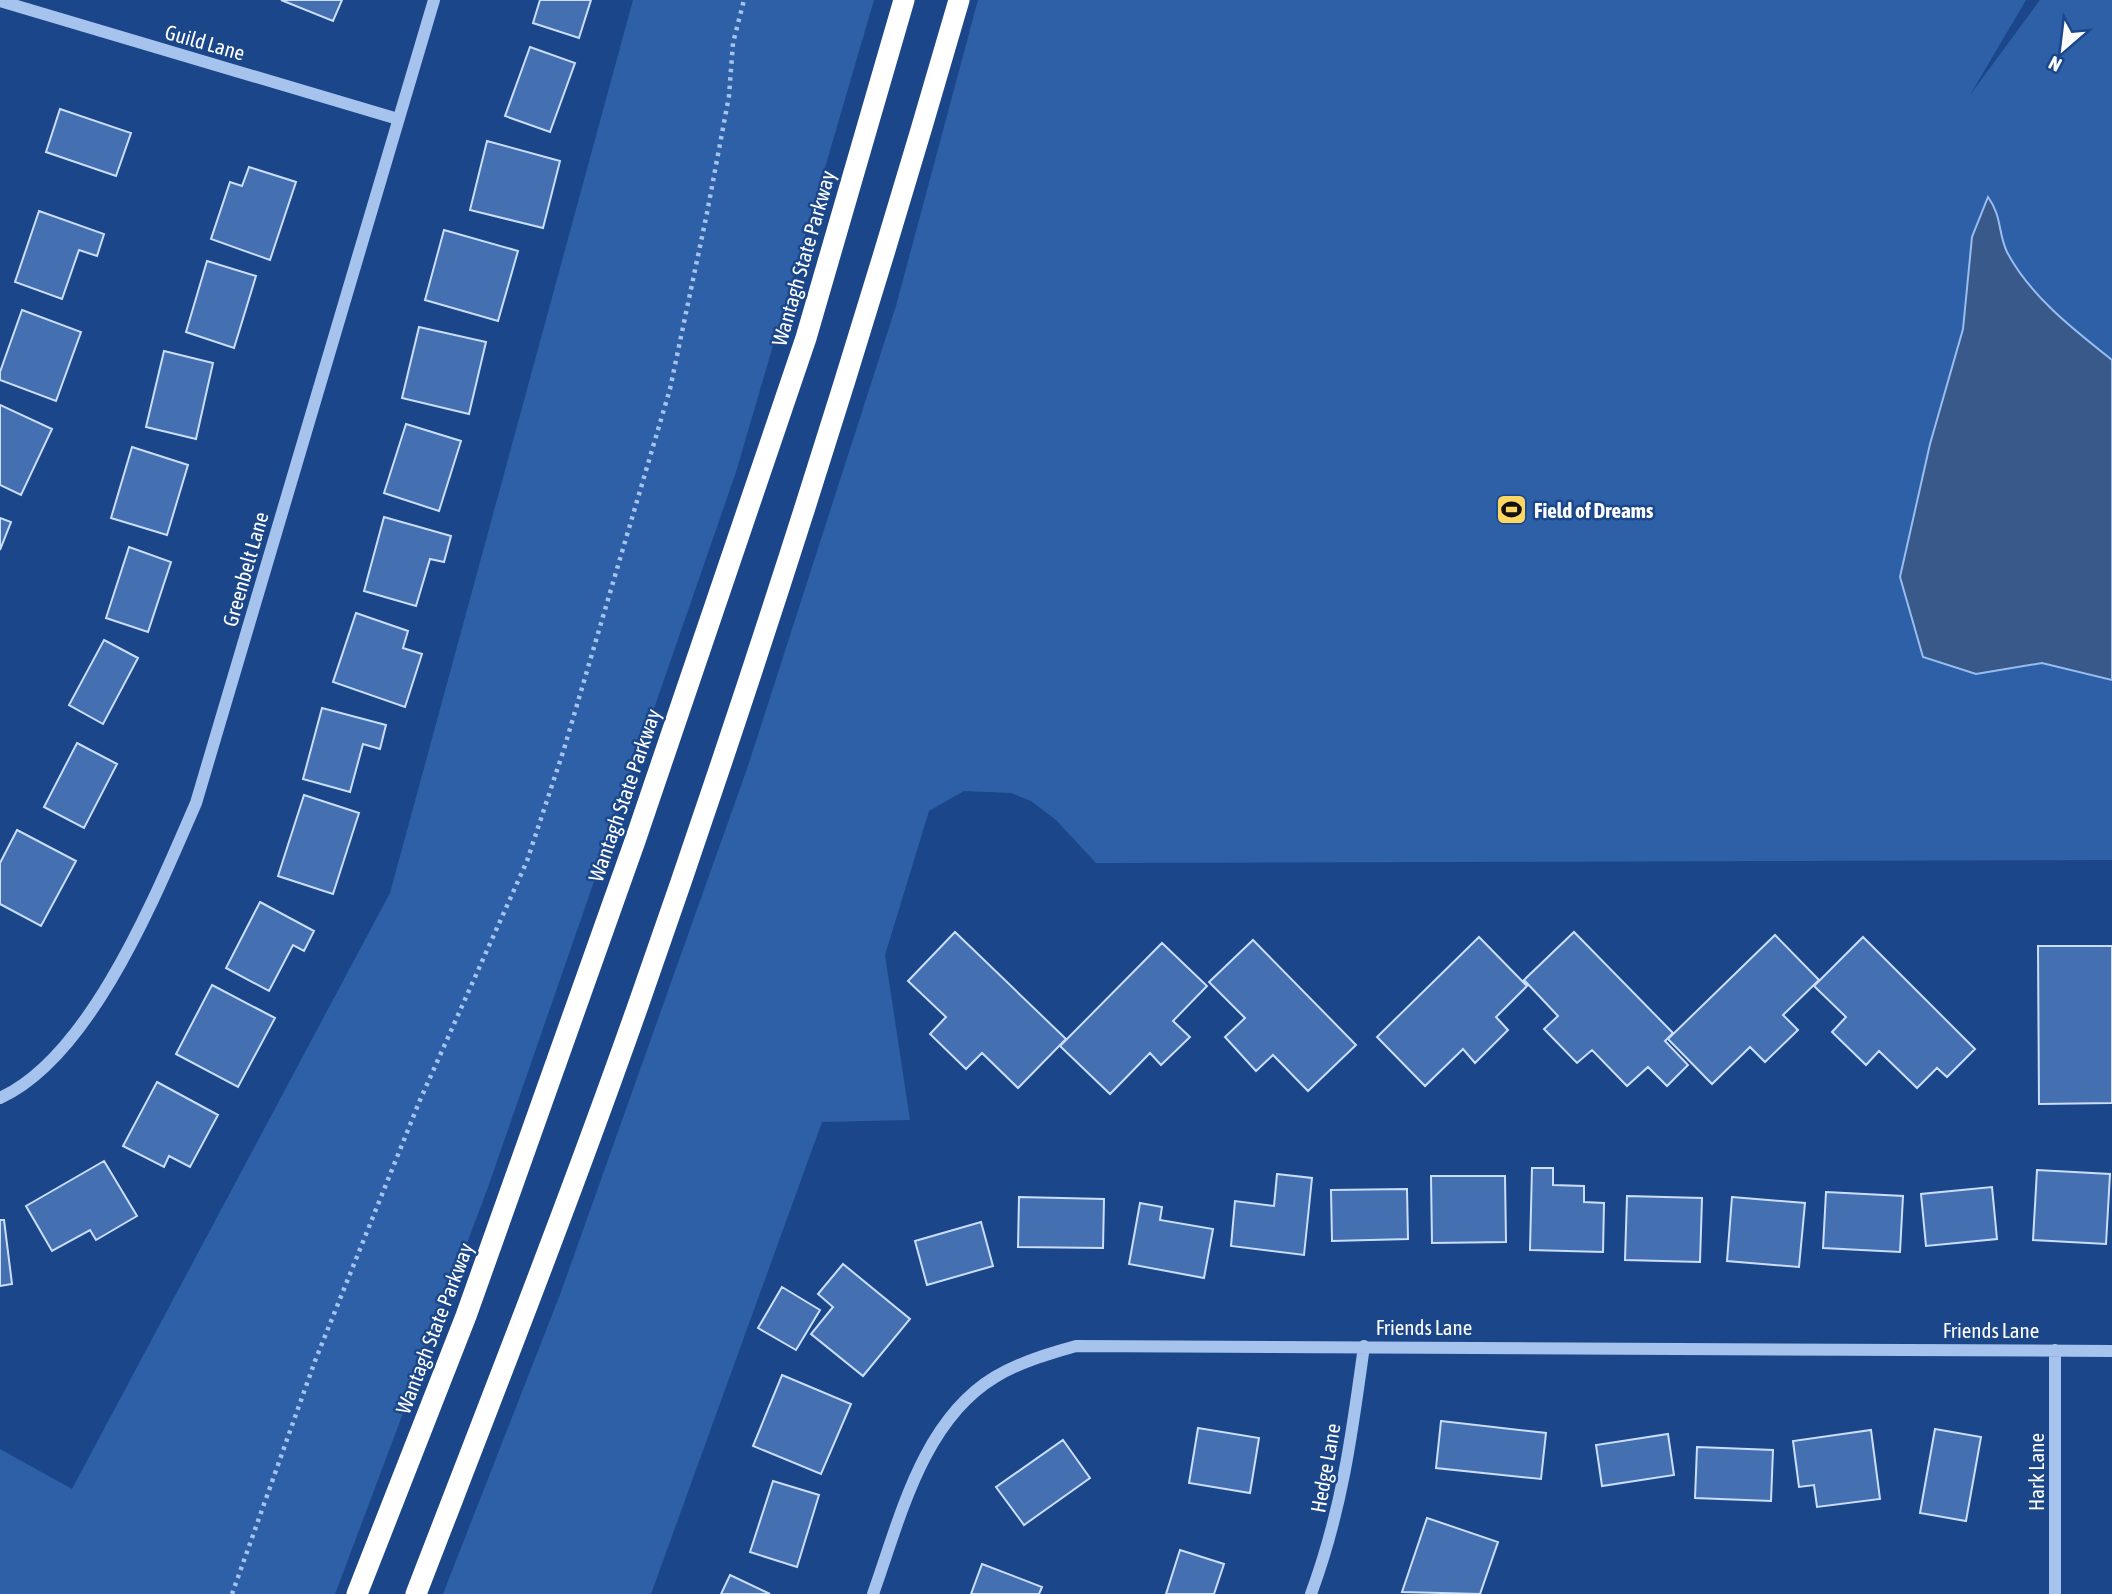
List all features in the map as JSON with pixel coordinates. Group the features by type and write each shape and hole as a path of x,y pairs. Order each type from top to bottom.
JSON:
{"highway":[{"name":"Wantagh State Parkway","path":"357,1594 466,1316 635,841 806,338 904,0"},
{"path":"416,1594 639,1003 779,594 903,193 959,0"}],"street":[{"name":"Greenbelt Lane","path":"0,1098 59,1055 97,1004 164,876 196,803 434,0"},
{"name":"Guild Lane","path":"1,6 398,119"},
{"name":"Friends Lane","path":"873,1594 910,1490 943,1426 970,1396 995,1377 1033,1359 1076,1346 2112,1351"},
{"name":"Hedge Lane","path":"1311,1594 1331,1538 1347,1471 1364,1346"},
{"name":"Hark Lane","path":"2055,1350 2055,1594"}],"path":[{"path":"232,1594 320,1348 420,1100 522,872 564,749 670,389 707,213 729,96 733,43 744,0"}],"shaded area":[{"path":"633,0 874,0 736,472 487,1190 335,1594 0,1594 0,1449 72,1489 390,893"},
{"path":"978,0 2026,0 1970,95 2040,0 2112,0 2112,860 1096,863 1056,820 1031,801 1011,793 964,791 929,811 885,955 910,1120 822,1122 651,1594 443,1594 561,1292 748,766 896,306"},
{"path":"1988,197 1996,211 2007,252 2028,283 2054,311 2112,360 2112,680 2042,663 1976,674 1923,657 1900,577 1930,444 1963,329 1972,237"}],"building":[{"path":"281,0 342,0 333,21"},
{"path":"540,0 591,0 579,38 533,23"},
{"path":"530,47 575,63 550,132 505,116"},
{"path":"60,109 131,133 116,176 46,152"},
{"path":"487,141 560,161 543,228 470,210"},
{"path":"249,167 296,182 270,260 211,239 230,182 242,186"},
{"path":"39,211 104,234 97,256 79,250 62,299 15,282"},
{"path":"444,230 518,251 498,321 425,300"},
{"path":"207,261 256,276 234,348 186,332"},
{"path":"22,310 81,332 56,401 0,380 0,372"},
{"path":"419,327 486,342 469,414 402,398"},
{"path":"164,351 213,363 196,439 146,427"},
{"path":"0,405 52,429 21,495 0,485"},
{"path":"406,424 461,441 439,511 384,493"},
{"path":"132,447 188,465 167,535 111,518"},
{"path":"384,517 451,536 444,562 430,559 416,606 364,591"},
{"path":"0,518 11,522 0,550"},
{"path":"129,547 171,562 148,632 106,618"},
{"path":"356,613 408,631 403,648 422,654 405,707 333,682"},
{"path":"104,640 138,658 103,724 69,705"},
{"path":"322,708 386,725 380,749 363,744 350,792 303,779"},
{"path":"77,743 117,764 84,828 44,807"},
{"path":"304,795 359,813 333,894 278,876"},
{"path":"17,830 76,861 41,926 0,904 0,863"},
{"path":"260,902 314,931 304,951 293,945 269,991 226,968"},
{"path":"955,932 1066,1039 1018,1088 982,1053 966,1069 930,1034 946,1017 908,981"},
{"path":"1574,932 1673,1033 1665,1041 1688,1065 1667,1086 1648,1067 1627,1086 1592,1050 1577,1063 1544,1029 1558,1016 1524,980"},
{"path":"1775,935 1819,980 1783,1015 1798,1030 1765,1062 1750,1047 1712,1084 1668,1039"},
{"path":"1479,937 1527,986 1496,1017 1508,1030 1475,1063 1463,1049 1425,1086 1377,1037"},
{"path":"1863,937 1975,1049 1947,1077 1937,1068 1917,1088 1879,1051 1866,1065 1832,1032 1846,1017 1814,986"},
{"path":"1253,940 1356,1045 1308,1091 1273,1055 1256,1071 1225,1037 1245,1018 1209,982"},
{"path":"1162,943 1207,986 1173,1021 1190,1037 1161,1065 1150,1053 1110,1094 1060,1046"},
{"path":"2038,946 2112,946 2112,1103 2039,1104"},
{"path":"212,985 275,1018 238,1087 176,1054"},
{"path":"157,1082 218,1115 190,1167 169,1156 164,1167 123,1146"},
{"path":"104,1161 137,1216 96,1240 90,1230 52,1251 26,1206"},
{"path":"1532,1168 1553,1168 1553,1185 1584,1186 1584,1202 1604,1203 1603,1252 1530,1250"},
{"path":"2037,1170 2110,1174 2106,1244 2033,1240"},
{"path":"1277,1174 1312,1178 1304,1255 1231,1246 1235,1201 1274,1206"},
{"path":"1431,1176 1505,1176 1506,1242 1432,1243"},
{"path":"1992,1187 1997,1239 1926,1246 1921,1194"},
{"path":"1407,1189 1408,1239 1332,1241 1331,1190"},
{"path":"1826,1192 1903,1196 1900,1252 1823,1248"},
{"path":"1627,1196 1702,1198 1700,1262 1625,1260"},
{"path":"1019,1197 1104,1199 1103,1248 1018,1247"},
{"path":"1732,1197 1805,1203 1799,1267 1727,1261"},
{"path":"1140,1203 1162,1207 1160,1220 1213,1229 1204,1278 1129,1264"},
{"path":"0,1220 4,1220 12,1284 0,1286"},
{"path":"981,1222 993,1266 927,1285 915,1241"},
{"path":"843,1264 910,1319 863,1376 811,1334 833,1307 818,1294"},
{"path":"782,1287 820,1310 796,1350 758,1328"},
{"path":"782,1375 851,1404 821,1474 753,1446"},
{"path":"1441,1421 1546,1433 1541,1479 1436,1468"},
{"path":"1198,1428 1259,1438 1250,1493 1189,1483"},
{"path":"1935,1429 1981,1437 1966,1521 1920,1513"},
{"path":"1871,1430 1880,1499 1817,1507 1814,1485 1799,1487 1793,1441"},
{"path":"1668,1434 1674,1475 1602,1486 1596,1445"},
{"path":"1063,1440 1090,1478 1024,1525 996,1487"},
{"path":"1697,1447 1773,1450 1771,1501 1695,1498"},
{"path":"773,1481 819,1495 797,1567 750,1552"},
{"path":"1427,1518 1498,1542 1480,1594 1402,1592"},
{"path":"1180,1550 1224,1564 1214,1594 1166,1594"},
{"path":"982,1564 1042,1587 1039,1594 971,1594"},
{"path":"730,1575 770,1594 721,1594"}],"place":[{"name":"Field of Dreams","path":"1511,510"}]}
